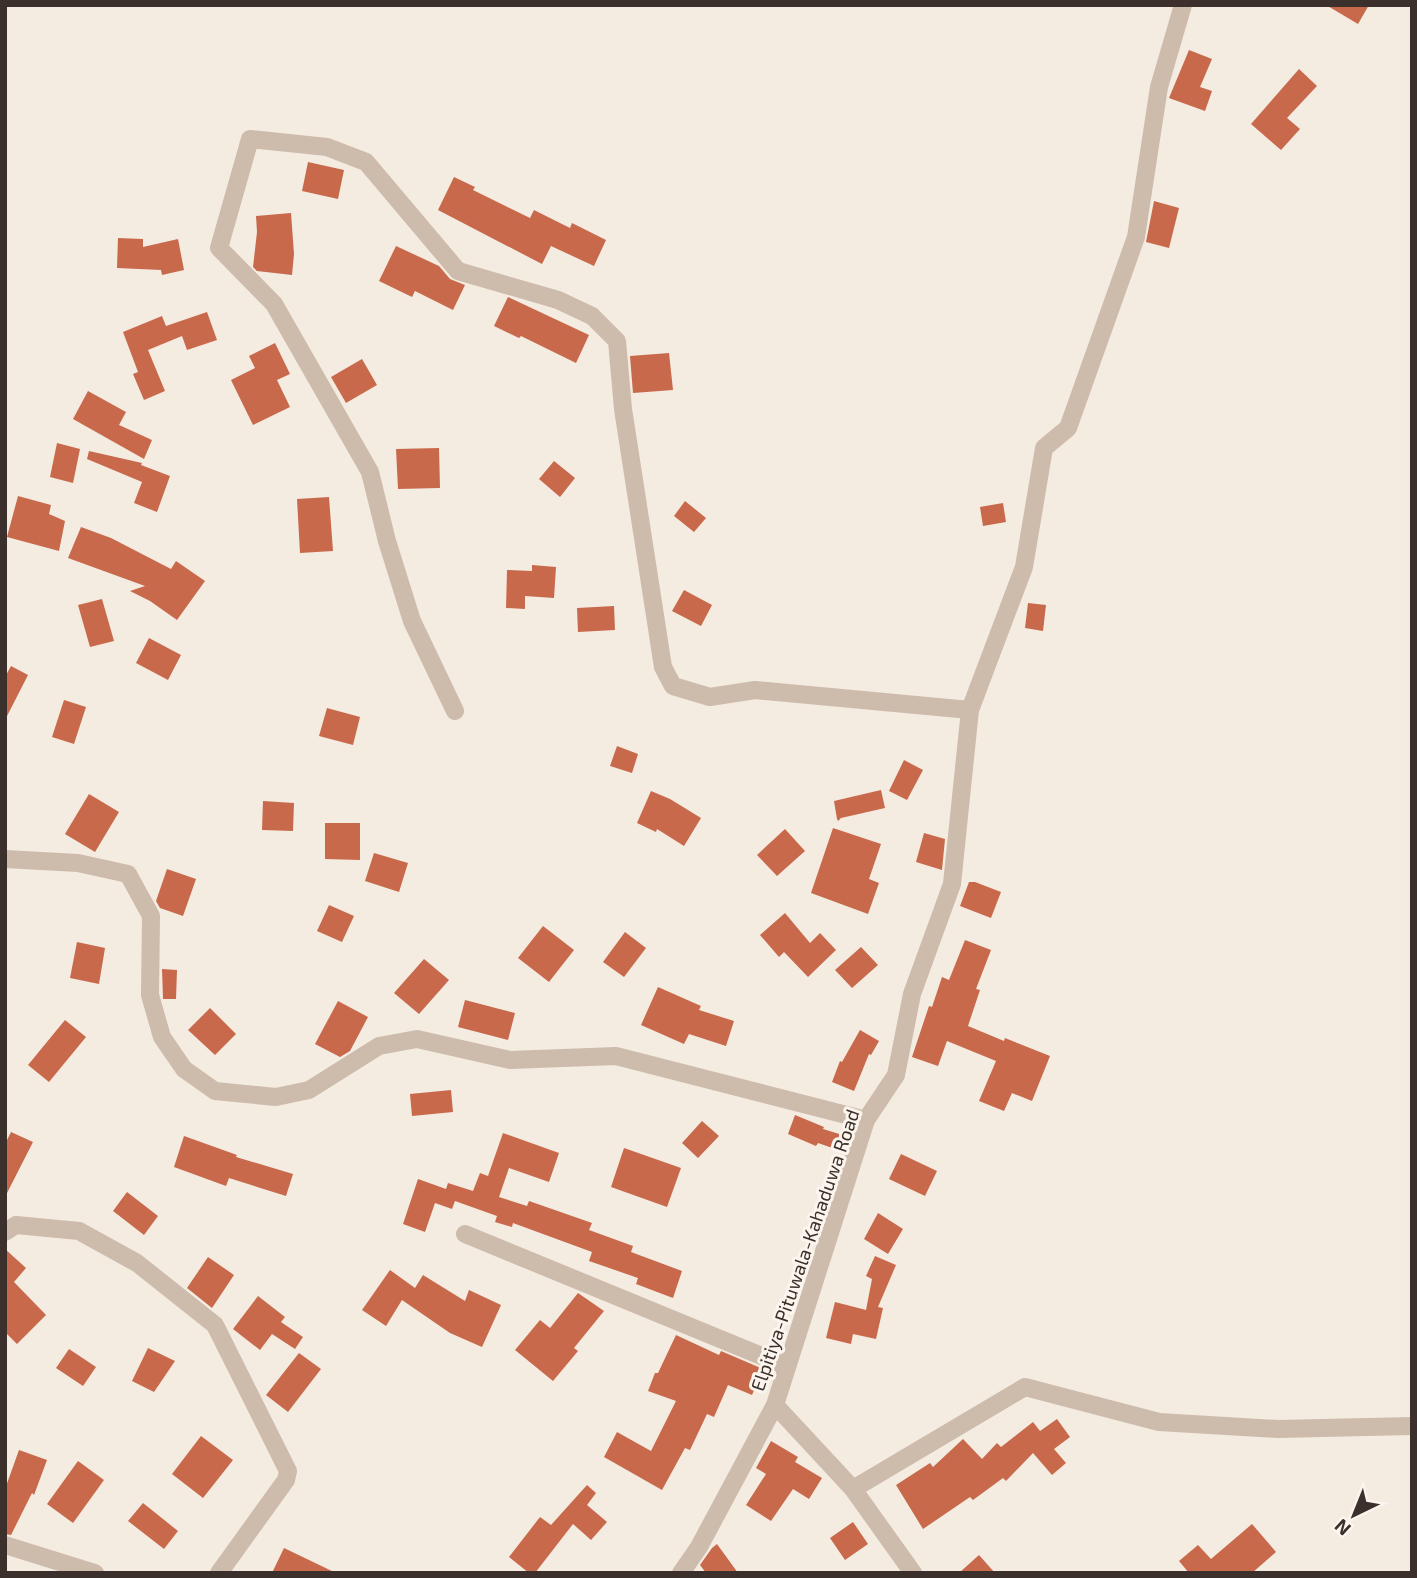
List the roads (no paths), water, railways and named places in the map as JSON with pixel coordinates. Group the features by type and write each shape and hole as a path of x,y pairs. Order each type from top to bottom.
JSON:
{"street":[{"name":"Elpitiya-Pituwala-Kahaduwa Road","path":"681,1573 699,1547 775,1405 866,1120 896,1075 912,994 952,884 970,710 1024,567 1044,448 1068,428 1136,237 1159,87 1183,5"},
{"path":"455,711 412,621 387,541 370,472 274,304 219,248 250,139 327,147 366,162 458,271 558,300 592,316 617,341 623,410 663,667 673,686 710,697 755,690 970,710"},
{"path":"5,859 78,863 128,874 151,916 150,995 162,1037 184,1069 215,1091 276,1097 309,1090 379,1046 416,1039 510,1060 616,1056 866,1120"},
{"path":"5,1232 16,1225 79,1231 137,1263 215,1325 288,1471 286,1480 219,1573"},
{"path":"465,1234 786,1366"},
{"path":"853,1489 1025,1387 1159,1422 1278,1429 1412,1426"},
{"path":"775,1405 853,1489 913,1573"},
{"path":"5,1545 95,1573"}]}
